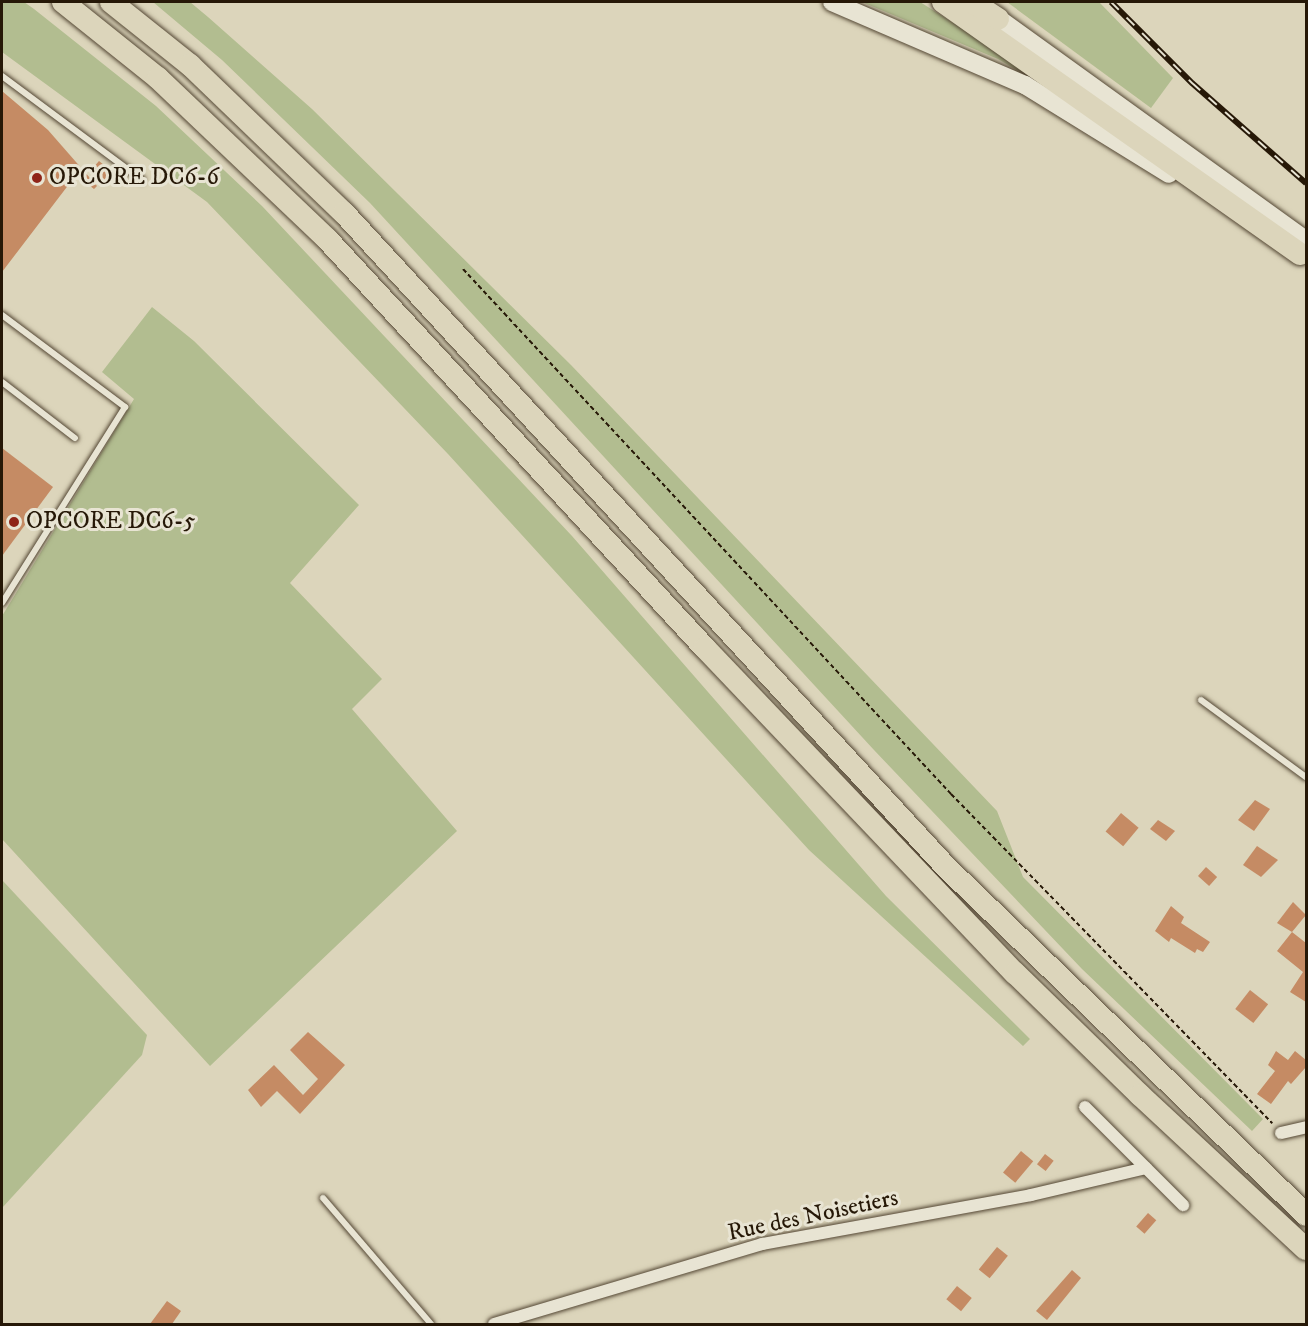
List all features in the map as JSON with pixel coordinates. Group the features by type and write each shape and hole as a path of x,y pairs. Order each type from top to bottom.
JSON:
{"highway":[{"path":"63,2 158,78 327,240 705,648 1015,973 1140,1095 1306,1249"},
{"path":"111,2 190,65 344,213 948,868 1306,1215"},
{"path":"943,2 1304,251"},
{"path":"972,2 998,20"}],"main road":[{"path":"832,2 1025,85 1239,217 1304,251"},
{"path":"978,2 998,20 1257,203 1304,251"}],"street":[{"path":"1084,1107 1183,1205"},
{"path":"1281,1133 1306,1127"},
{"name":"Rue des Noisetiers","path":"494,1324 762,1244 1030,1195 1146,1168"}],"lane":[{"path":"2,76 142,180"},
{"path":"2,315 125,407 2,603"},
{"path":"2,382 75,438"},
{"path":"1201,700 1306,777"},
{"path":"323,1198 431,1324"}],"path":[{"path":"463,269 951,794 1281,1133"}],"green space":[{"path":"2,2 24,2 34,9 156,106 262,206 572,536 886,896 1030,1039 1023,1046 809,850 448,454 207,202 2,52"},
{"path":"153,2 190,2 208,17 312,109 571,365 997,811 1023,877 1263,1119 1252,1131 1082,969 874,750 370,203 222,60"},
{"path":"862,2 920,2 1036,75 1041,84 998,59"},
{"path":"1007,2 1099,2 1173,78 1151,108"},
{"path":"152,307 194,341 359,505 290,583 382,679 352,709 457,831 210,1066 2,839 2,616 134,399 102,372"},
{"path":"2,880 147,1035 142,1055 2,1208"}],"building":[{"name":"OPCORE DC6-6","path":"2,91 48,130 97,186 94,189 76,175 2,272"},
{"path":"99,161 114,173 110,183 103,182 92,169"},
{"name":"OPCORE DC6-5","path":"2,448 53,487 2,556"},
{"path":"1255,800 1270,809 1254,831 1238,820"},
{"path":"1121,813 1139,828 1123,846 1106,831"},
{"path":"1158,820 1175,831 1166,841 1150,829"},
{"path":"1257,846 1278,860 1261,877 1243,865"},
{"path":"1206,867 1217,877 1209,886 1198,876"},
{"path":"1293,902 1306,915 1292,932 1277,923"},
{"path":"1171,906 1184,917 1181,923 1210,942 1203,952 1197,949 1195,953 1171,938 1169,942 1155,931"},
{"path":"1292,932 1306,943 1306,1002 1290,992 1303,972 1277,951"},
{"path":"1250,990 1268,1004 1253,1023 1235,1009"},
{"path":"308,1032 345,1065 300,1114 277,1091 261,1107 248,1090 274,1065 303,1095 318,1079 290,1050"},
{"path":"1276,1051 1288,1060 1295,1051 1306,1060 1306,1067 1291,1084 1288,1081 1271,1104 1257,1094 1275,1071 1268,1065"},
{"path":"1021,1151 1033,1161 1015,1183 1003,1172"},
{"path":"1045,1154 1054,1161 1046,1171 1037,1164"},
{"path":"1148,1213 1156,1220 1144,1234 1136,1227"},
{"path":"997,1247 1008,1256 990,1278 979,1270"},
{"path":"1072,1270 1081,1278 1047,1320 1036,1311"},
{"path":"957,1286 972,1298 961,1311 946,1299"},
{"path":"167,1301 181,1311 172,1324 150,1324"}],"railway":[{"path":"1111,2 1192,83 1306,183"}],"place":[{"name":"OPCORE DC6-6","path":"37,178"},
{"name":"OPCORE DC6-5","path":"14,522"}]}
